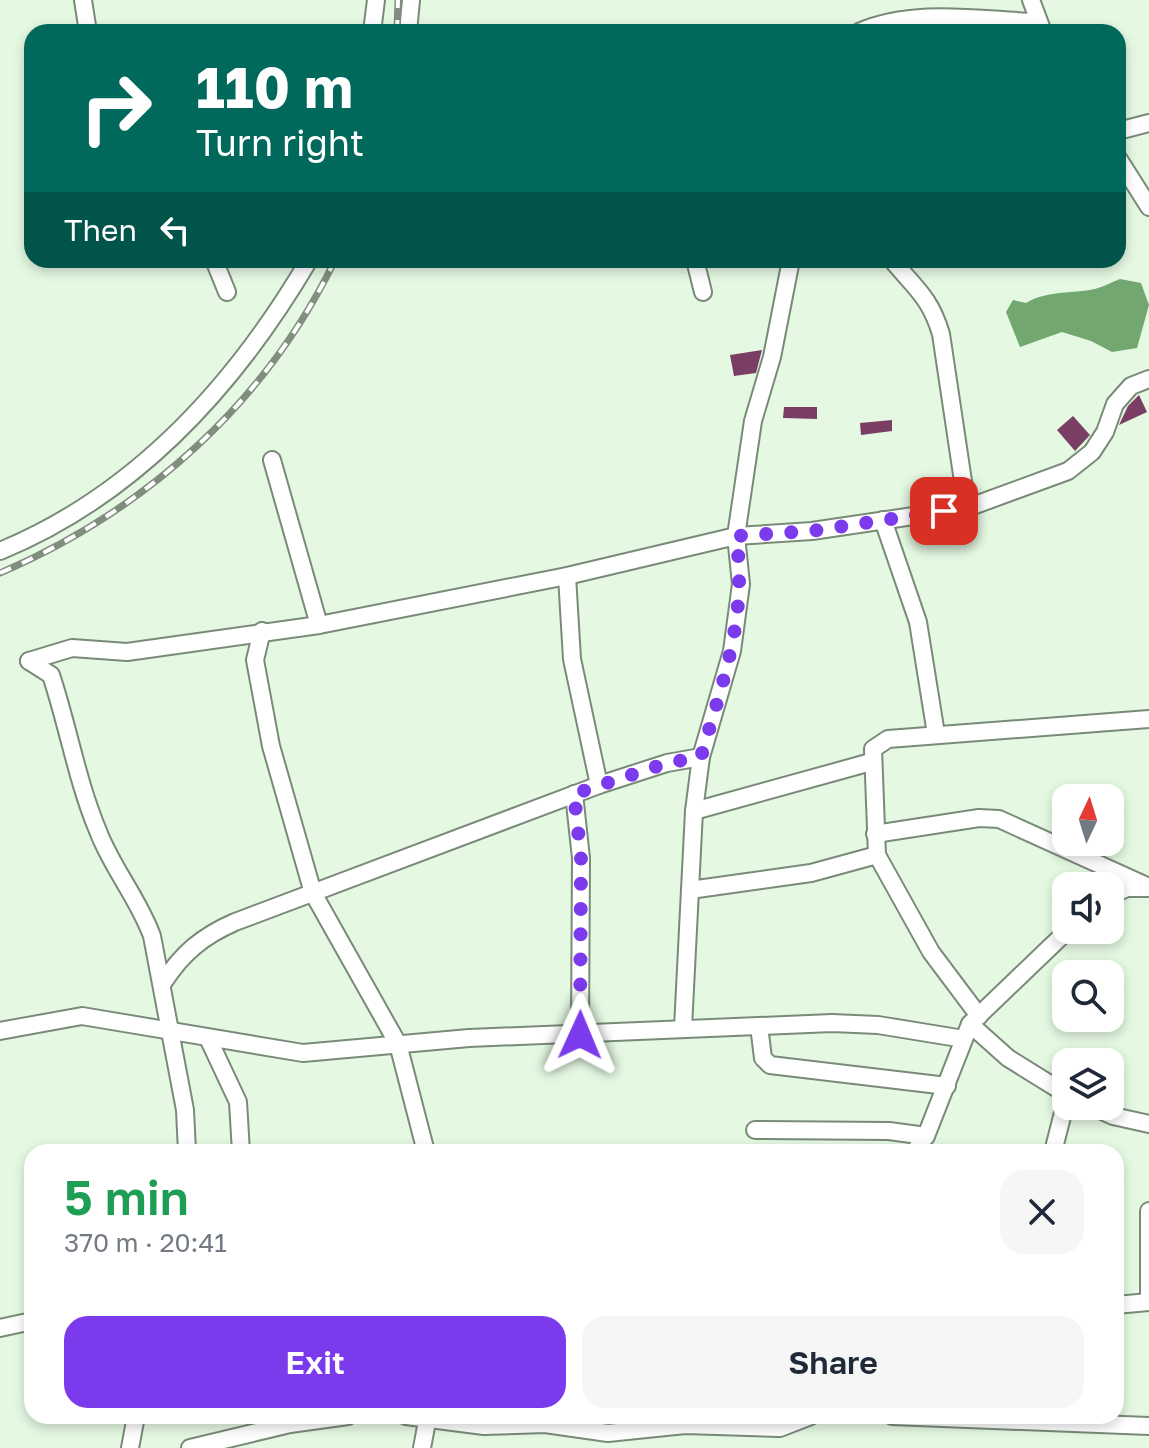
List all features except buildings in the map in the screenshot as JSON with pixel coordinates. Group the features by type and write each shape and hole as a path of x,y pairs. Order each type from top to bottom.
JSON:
{"street":[{"path":"83,0 87,24"},
{"path":"373,24 376,0"},
{"path":"409,24 411,0"},
{"path":"1031,0 1039,24"},
{"path":"884,24 900,19 988,24"},
{"path":"1126,129 1149,123"},
{"path":"1126,171 1149,207"},
{"path":"217,268 227,292"},
{"path":"0,551 38,535 86,505 157,452 222,388 278,312 304,268"},
{"path":"697,268 703,292"},
{"path":"683,1028 694,811 701,757 732,651 740,606 736,536 753,421 772,357 789,268"},
{"path":"900,268 926,295 937,321 967,508"},
{"path":"187,1144 185,1110 167,1030 163,983 146,921 111,863 96,827 51,675 29,661 72,648 127,652 319,625 567,576 736,536 812,531 967,508 1068,471 1092,452 1105,432 1115,404 1131,386 1149,379"},
{"path":"272,460 319,625"},
{"path":"883,520 918,622 936,734"},
{"path":"567,576 572,659 599,785"},
{"path":"262,631 255,660 271,746 313,893 398,1044 424,1144"},
{"path":"1052,1085 1008,1058 971,1026 877,855 871,762 873,749 878,743 936,734 1149,719"},
{"path":"163,983 190,948 211,933 599,785 667,763 701,757"},
{"path":"694,811 871,762"},
{"path":"574,794 581,858 580,1035"},
{"path":"875,834 979,818 999,819 1149,888"},
{"path":"690,890 798,875 877,855"},
{"path":"1124,889 1149,888"},
{"path":"920,1144 971,1026 1054,944"},
{"path":"0,1031 82,1016 303,1053 398,1044 683,1028 971,1026"},
{"path":"759,1026 763,1058 770,1065 947,1086"},
{"path":"208,1038 238,1102 241,1144"},
{"path":"1124,1118 1149,1124"},
{"path":"1055,1144 1061,1120"},
{"path":"755,1130 889,1131 926,1136"},
{"path":"1124,1304 1149,1302 1149,1211"},
{"path":"0,1328 24,1323"},
{"path":"1124,1423 1149,1426"},
{"path":"130,1448 134,1424"},
{"path":"190,1448 290,1424"},
{"path":"422,1448 427,1424"},
{"path":"472,1424 545,1424 592,1433 717,1424"}],"shaded area":[{"path":"1120,279 1141,283 1149,305 1137,348 1112,352 1091,341 1062,332 1020,347 1006,312 1013,300 1026,303 1051,294 1095,289"}],"railway":[{"path":"397,24 398,0"},
{"path":"0,573 53,548 104,518 152,484 196,447 237,406 274,361 307,312 331,268"}],"route":[{"path":"580,1035 581,858 574,794 667,763 701,757 732,651 740,606 740,560 736,536 812,531 944,511"}]}
